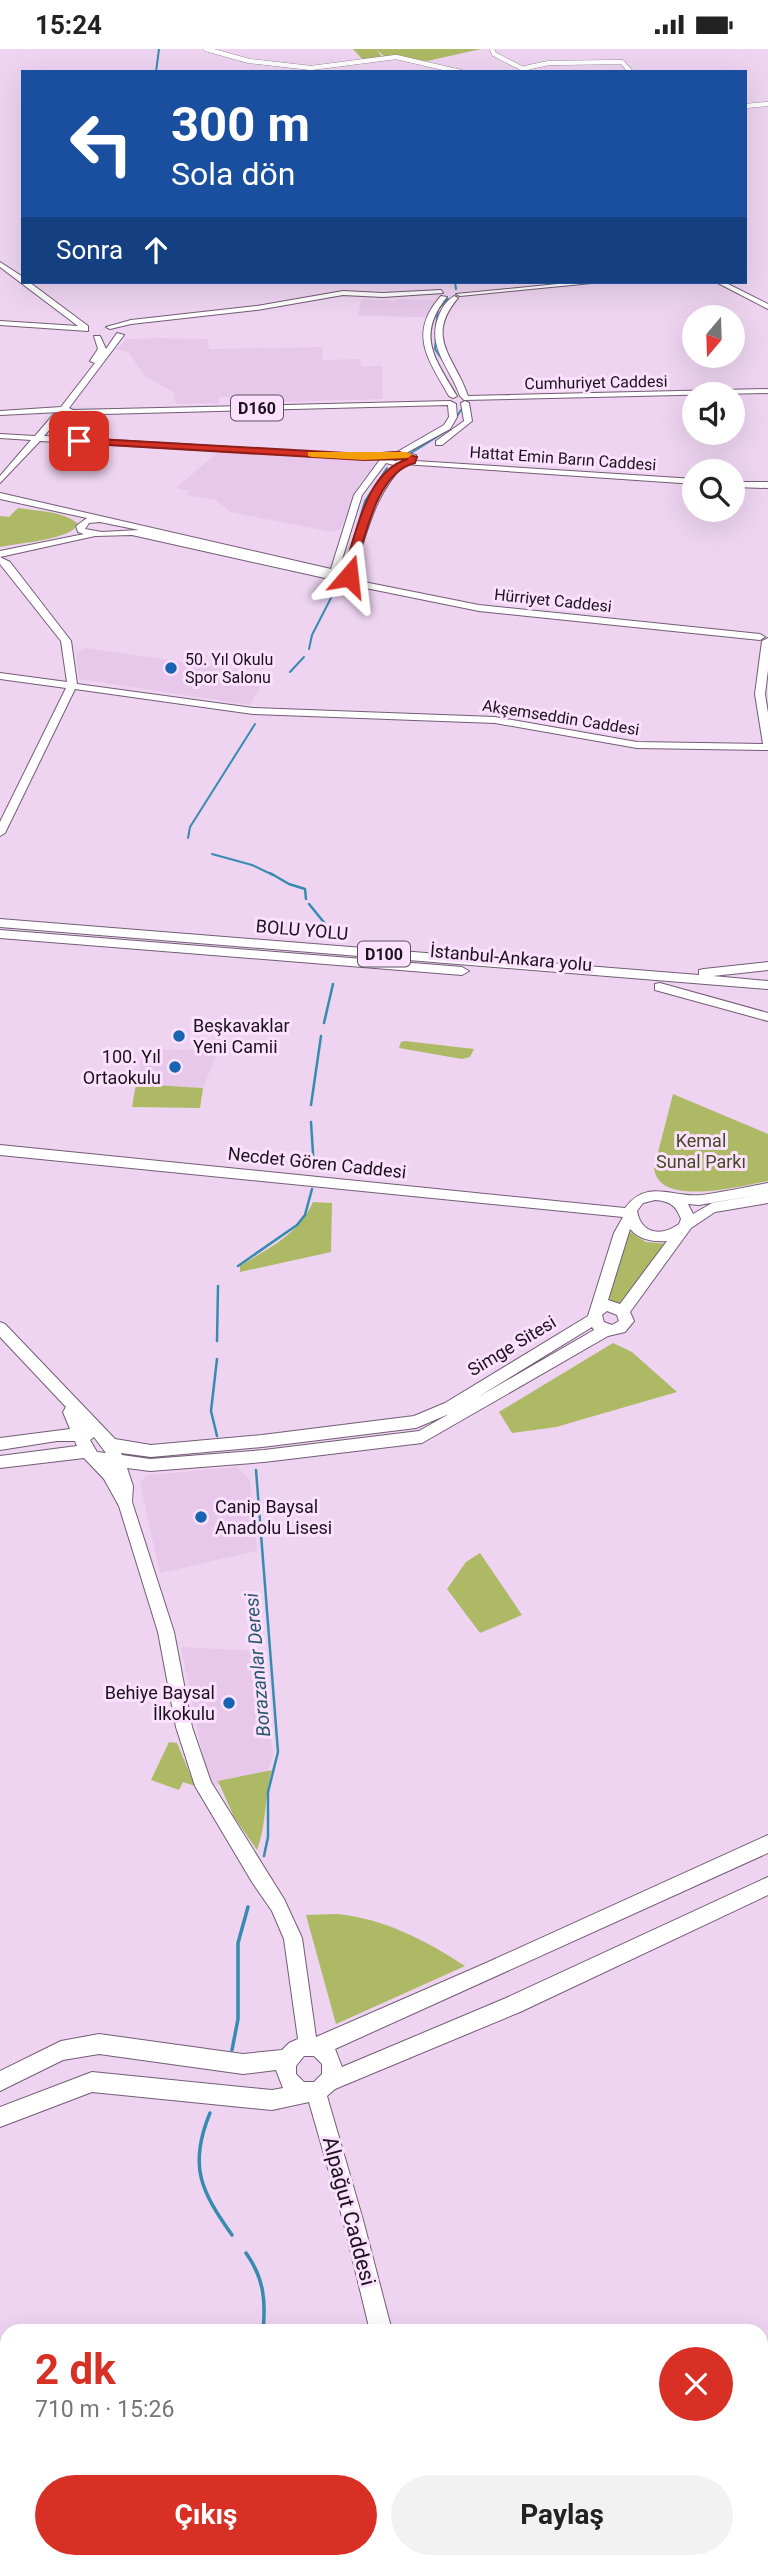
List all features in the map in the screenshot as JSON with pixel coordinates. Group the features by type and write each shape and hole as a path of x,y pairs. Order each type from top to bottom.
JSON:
{"highway":[{"name":"BOLU YOLU","path":"0,923 662,982 768,985"},
{"name":"İstanbul-Ankara yolu","path":"0,935 662,982 768,996"},
{"path":"662,982 768,966"},
{"path":"662,982 768,1017"}],"main road":[{"path":"0,261 21,270"},
{"path":"0,261 21,278"},
{"path":"28,284 90,329"},
{"path":"40,284 77,314 97,338 102,351 60,411"},
{"path":"407,459 466,425 468,421 466,400 459,378 440,348 443,310 457,295 550,284"},
{"path":"0,325 90,329 343,293 457,295 577,284"},
{"path":"723,284 768,305"},
{"path":"735,284 768,305"},
{"path":"97,338 107,339 140,324 257,311 340,297 441,295"},
{"path":"347,576 374,495 382,481 447,427 453,417 451,400 428,352 427,343 430,313 441,295"},
{"path":"0,325 90,329"},
{"path":"110,327 119,328 121,334"},
{"path":"0,474 60,411 121,334"},
{"name":"Cumhuriyet Caddesi","path":"466,400 768,392"},
{"name":"Cumhuriyet Caddesi","path":"745,394 768,392"},
{"name":"Cumhuriyet Caddesi","path":"466,400 682,396"},
{"path":"451,400 466,400"},
{"name":"D160","path":"60,411 451,400"},
{"name":"D160","path":"60,411 451,400"},
{"path":"0,413 60,411"},
{"path":"0,436 34,438"},
{"path":"0,481 34,438"},
{"name":"Hattat Emin Barın Caddesi","path":"34,438 407,459 682,481"},
{"path":"330,572 358,495 383,459"},
{"path":"745,484 768,485"},
{"path":"0,498 330,572"},
{"path":"0,498 73,515 80,519 84,532 99,534 112,528 104,520"},
{"path":"81,525 104,520"},
{"path":"2,556 68,537 78,532 81,525"},
{"path":"2,556 124,531 330,572"},
{"path":"0,833 72,685 66,641 2,556"},
{"name":"Hürriyet Caddesi","path":"330,572 330,580 347,576 479,608 765,636"},
{"path":"765,636 760,694 768,746"},
{"name":"Akşemseddin Caddesi","path":"0,676 253,711 495,720 637,745 768,746"},
{"name":"Necdet Gören Caddesi","path":"0,1150 630,1215"},
{"path":"596,1314 611,1305 623,1311 627,1317 625,1324 615,1331 606,1330 598,1325 596,1314 621,1233 635,1202 644,1196 699,1200 768,1188"},
{"path":"623,1311 684,1227 687,1213 671,1198"},
{"path":"630,1215 636,1227 653,1236 670,1236 712,1208 768,1198"},
{"name":"Simge Sitesi","path":"0,1444 82,1434 151,1451 403,1425 430,1417 450,1407 596,1314"},
{"path":"0,1328 70,1406 107,1441 119,1462 126,1505"},
{"path":"0,1462 91,1454 119,1462 150,1465 264,1456 422,1437 606,1330"},
{"path":"70,1406 91,1454 109,1475 126,1505 166,1632 184,1727 204,1786 239,1847 278,1905 293,1938 313,2046 328,2055 332,2070 316,2090 299,2092 286,2074 289,2059 300,2047 313,2046 493,1971 768,1844"},
{"path":"57,1435 70,1406"},
{"path":"125,1486 132,1474 150,1465"},
{"path":"0,2117 92,2082 272,2100 316,2090 513,2005 768,1886"},
{"path":"0,2081 61,2051 99,2044 243,2064 289,2059"},
{"name":"Alpağut Caddesi","path":"316,2090 379,2324"}],"street":[{"path":"206,49 249,61 311,68 396,57 452,70"},
{"path":"492,49 494,54 527,70 549,63 575,65 622,62 629,70"},
{"path":"747,106 768,104"}],"shaded area":[{"path":"361,299 435,300 426,317 358,316"},
{"path":"127,339 208,339 209,349 322,347 323,360 360,359 361,366 382,366 383,399 241,403 240,397 219,397 219,403 176,404 173,392 145,376 128,352 116,349"},
{"path":"218,452 377,462 358,486 341,529 331,532 230,512 216,500 187,495 189,491 176,488"},
{"path":"85,648 268,674 250,705 79,679 76,654"},
{"name":"100. Yıl Ortaokulu","path":"144,1049 218,1051 203,1088 136,1084"},
{"name":"Canip Baysal Anadolu Lisesi","path":"237,1467 250,1480 257,1551 160,1573 140,1483 147,1475"},
{"name":"Behiye Baysal İlkokulu","path":"181,1647 260,1651 273,1755 266,1775 213,1786 207,1776"}],"green space":[{"path":"353,49 481,49 427,61 384,56 377,50 382,57 363,60"},
{"path":"18,508 66,516 78,524 65,534 55,537 0,547 0,516 9,517"},
{"path":"401,1042 474,1049 470,1057 462,1059 399,1048"},
{"path":"136,1084 203,1088 200,1108 132,1107"},
{"name":"Kemal Sunal Parkı","path":"673,1094 768,1134 768,1181 722,1189 686,1191 670,1188 659,1180 654,1168"},
{"path":"313,1202 332,1203 331,1252 240,1272 240,1266 291,1232"},
{"path":"627,1230 646,1242 669,1244 621,1304 609,1300"},
{"path":"613,1343 632,1352 677,1392 556,1427 512,1433 499,1412"},
{"path":"480,1553 522,1615 480,1633 447,1589 466,1562"},
{"path":"169,1742 177,1743 195,1786 183,1782 179,1790 151,1780"},
{"path":"272,1770 257,1850 234,1817 218,1781"},
{"path":"337,1914 372,1921 404,1932 465,1966 336,2024 306,1915"}],"waterway":[{"name":"Borazanlar Deresi","path":"156,70 159,49"},
{"name":"Borazanlar Deresi","path":"455,284 456,289"},
{"name":"Borazanlar Deresi","path":"436,327 438,309 448,299"},
{"name":"Borazanlar Deresi","path":"436,337 435,349 446,365"},
{"name":"Borazanlar Deresi","path":"411,453 448,430 461,410"},
{"name":"Borazanlar Deresi","path":"346,565 365,501 387,468"},
{"name":"Borazanlar Deresi","path":"309,649 312,635 333,594"},
{"name":"Borazanlar Deresi","path":"290,672 304,657"},
{"name":"Borazanlar Deresi","path":"188,838 190,827 255,724"},
{"name":"Borazanlar Deresi","path":"212,854 252,865 273,875"},
{"name":"Borazanlar Deresi","path":"270,873 289,884 305,889 306,899"},
{"name":"Borazanlar Deresi","path":"309,904 331,931"},
{"name":"Borazanlar Deresi","path":"324,1023 333,984"},
{"name":"Borazanlar Deresi","path":"311,1105 321,1036"},
{"name":"Borazanlar Deresi","path":"311,1122 314,1169"},
{"name":"Borazanlar Deresi","path":"238,1266 297,1225 305,1215 312,1189"},
{"name":"Borazanlar Deresi","path":"217,1341 218,1286"},
{"name":"Borazanlar Deresi","path":"217,1359 211,1411 217,1436"},
{"name":"Borazanlar Deresi","path":"256,1470 278,1752 268,1792 268,1837 264,1856"},
{"name":"Borazanlar Deresi","path":"232,2050 238,2019 238,1943 248,1907"},
{"name":"Borazanlar Deresi","path":"210,2113 200,2148 201,2177 212,2205 232,2235"},
{"name":"Borazanlar Deresi","path":"246,2253 260,2281 263,2324"}],"slow traffic":[{"path":"312,454 364,457 407,455"}],"place":[{"name":"50. Yıl Okulu Spor Salonu","path":"171,668"},
{"name":"Beşkavaklar Yeni Camii","path":"179,1036"},
{"name":"100. Yıl Ortaokulu","path":"175,1067"},
{"name":"Canip Baysal Anadolu Lisesi","path":"201,1517"},
{"name":"Behiye Baysal İlkokulu","path":"229,1703"}],"route":[{"path":"79,441 364,457 399,454 413,457 412,461 401,463 392,471 377,489 349,576"}]}
